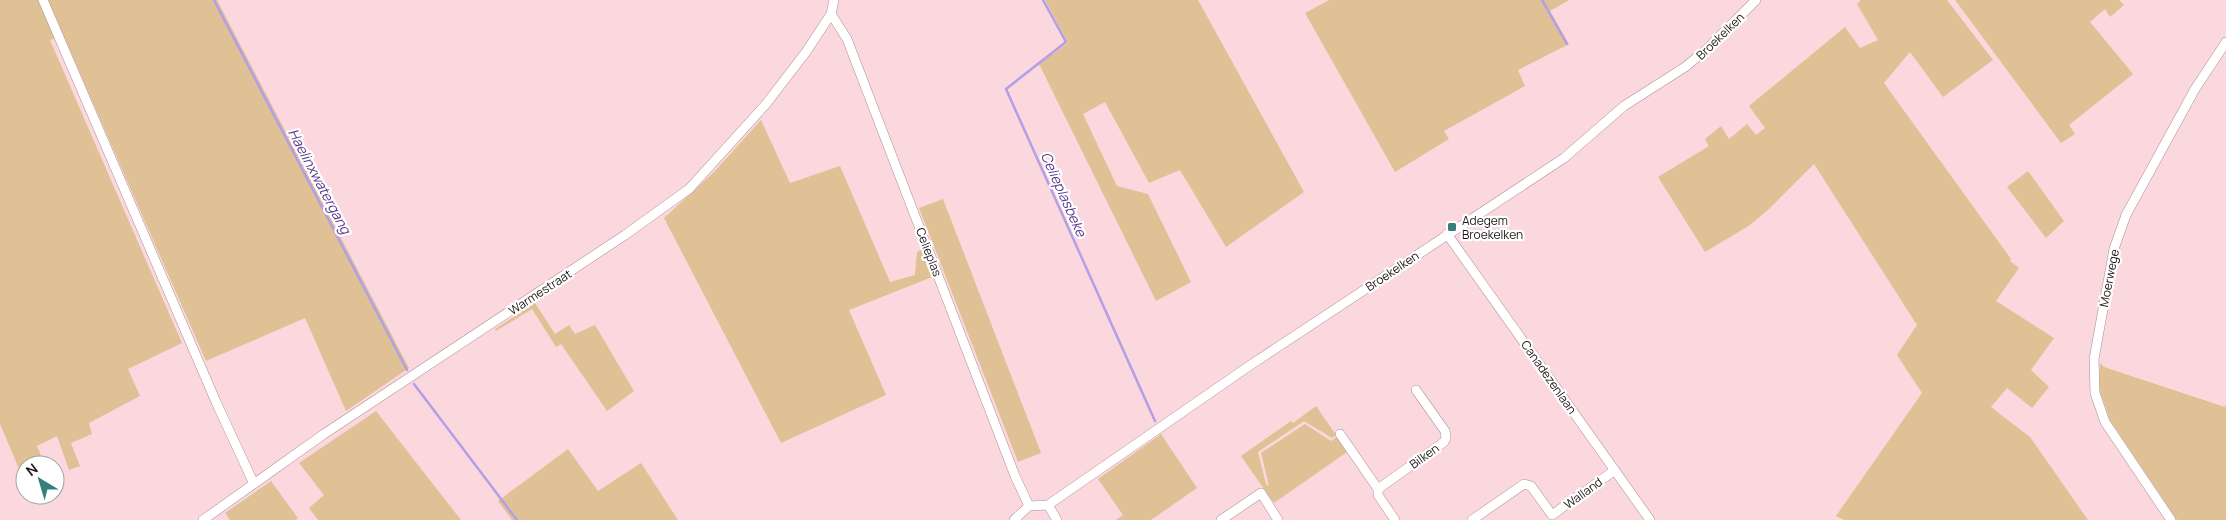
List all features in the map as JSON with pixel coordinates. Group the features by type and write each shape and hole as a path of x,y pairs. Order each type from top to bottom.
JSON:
{"street":[{"path":"43,0 216,402 254,484"},
{"path":"831,14 834,0"},
{"name":"Broekelken","path":"1048,506 1249,366 1564,158 1624,106 1685,67 1724,34 1756,0"},
{"name":"Warmestraat","path":"203,520 324,434 625,235 689,189 766,104 806,52 831,14"},
{"name":"Celieplas","path":"831,14 842,28 1015,476 1029,506"},
{"name":"Moerwege","path":"2171,520 2104,422 2095,393 2094,358 2114,250 2126,215 2195,89 2226,42"},
{"name":"Canadezenlaan","path":"1447,234 1650,520"},
{"name":"Bilken","path":"1378,489 1444,442 1446,438 1444,431 1416,390"},
{"path":"1340,434 1378,489 1378,495 1395,520"},
{"name":"Walland","path":"1472,520 1524,484 1531,486 1553,518 1615,470"},
{"path":"1221,520 1260,493 1278,520"},
{"path":"1014,520 1029,506 1048,506 1057,520"}],"shaded area":[{"path":"0,0 40,0 56,38 50,40 182,343 128,369 140,396 89,423 92,434 71,443 80,466 69,470 57,436 37,446 41,455 15,455 15,459 0,424"},
{"path":"48,0 217,0 409,368 346,411 305,318 206,361"},
{"path":"1045,0 1198,0 1304,192 1226,247 1180,170 1149,183 1105,102 1083,114 1117,186 1148,194 1191,282 1156,301 1039,64 1068,43"},
{"path":"1329,0 1569,0 1550,11 1569,44 1518,70 1525,86 1444,131 1449,139 1395,172 1305,13"},
{"path":"1861,0 1947,0 1993,60 1943,97 1910,52 1884,83 2011,259 2010,261 2019,268 1996,301 2054,338 2031,370 2049,387 2032,408 2007,388 1991,407 2030,437 2088,520 1844,520 1836,516 1922,393 1897,355 1917,325 1814,164 1750,225 1705,252 1658,177 1709,146 1705,139 1721,126 1729,139 1747,124 1756,135 1765,128 1749,106 1845,27 1860,48 1878,40 1857,4"},
{"path":"1955,0 2119,0 2124,5 2110,17 2105,9 2090,22 2133,74 2069,125 2075,134 2061,143"},
{"path":"761,120 790,183 840,166 890,282 915,275 917,252 921,250 932,277 849,310 886,395 781,443 664,218 713,173"},
{"path":"2028,171 2064,221 2046,238 2007,187"},
{"path":"943,199 1041,453 1018,462 919,208"},
{"path":"535,303 555,334 569,325 575,334 595,325 634,391 607,411 561,344 556,347 532,309 496,331 495,329"},
{"path":"2100,363 2104,367 2225,407 2226,404 2226,520 2177,520 2110,420 2099,388"},
{"path":"1316,406 1336,435 1332,438 1304,421 1258,452 1266,484 1269,486 1261,453 1305,424 1331,441 1337,437 1347,452 1274,503 1241,456"},
{"path":"376,411 461,520 318,520 309,508 324,495 299,463"},
{"path":"1161,434 1197,488 1151,520 1116,520 1123,515 1098,479"},
{"path":"568,449 598,491 641,463 678,520 512,520 498,501"},
{"path":"271,481 298,518 296,520 230,520 225,513"}],"waterway":[{"name":"Haelinxwatergang","path":"214,0 407,370"},
{"name":"Celieplasbeke","path":"1043,0 1066,42 1006,89 1155,421"},
{"path":"1542,0 1567,44"},
{"name":"Haelinxwatergang","path":"414,384 517,520"}],"place":[{"name":"Adegem Broekelken","path":"1452,227"}]}
